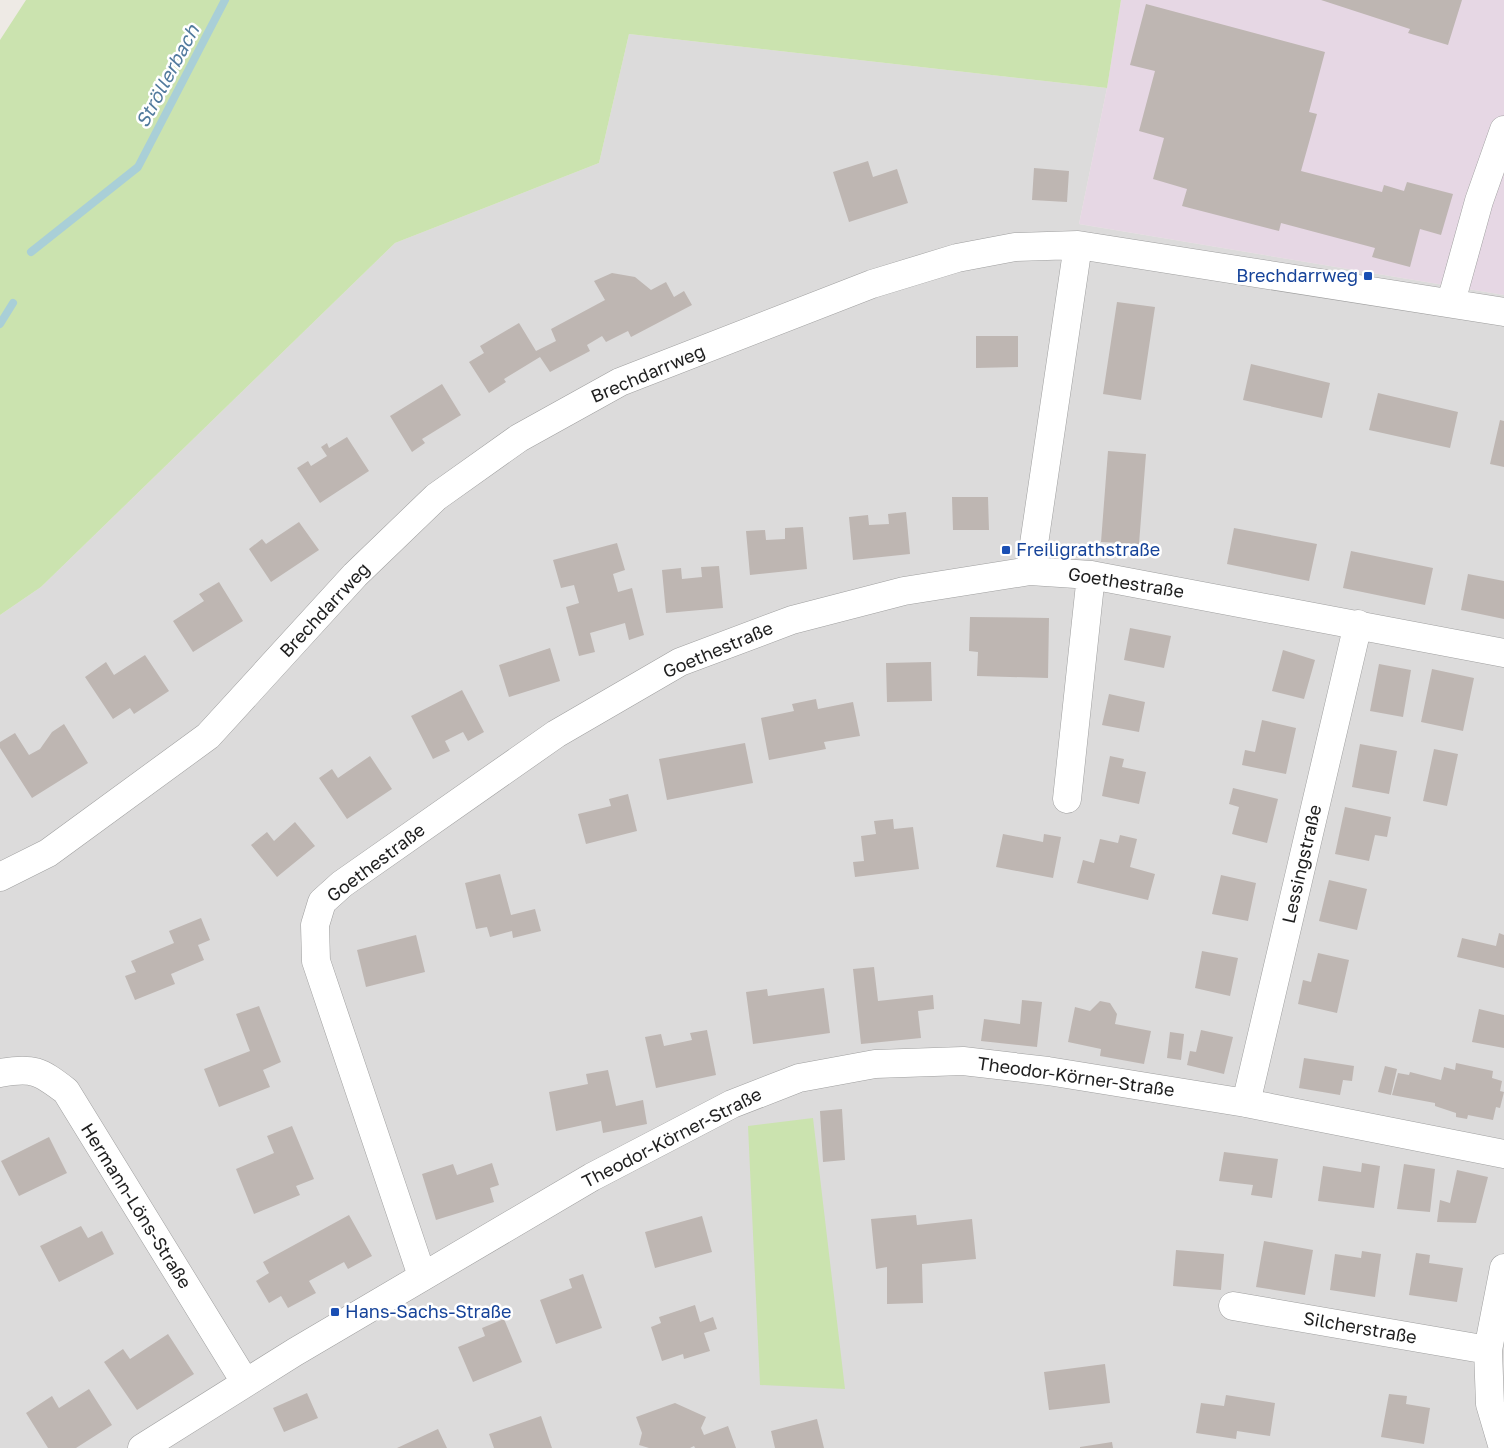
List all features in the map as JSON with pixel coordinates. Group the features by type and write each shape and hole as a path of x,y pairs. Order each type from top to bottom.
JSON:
{"street":[{"path":"1451,302 1479,201 1504,130"},
{"path":"1030,571 1078,245"},
{"name":"Brechdarrweg","path":"0,877 48,853 208,736 356,575 436,497 519,438 620,382 872,284 957,258 1015,247 1078,245 1451,302 1504,312"},
{"name":"Goethestraße","path":"422,1276 316,961 315,925 322,902 342,884 556,734 680,662 792,620 885,596 1030,571 1091,575 1504,653"},
{"path":"1067,799 1091,575"},
{"name":"Lessingstraße","path":"1246,1103 1358,624"},
{"name":"Theodor-Körner-Straße","path":"142,1448 245,1382 592,1177 732,1104 799,1078 874,1064 963,1061 1048,1071 1246,1103 1504,1154"},
{"name":"Hermann-Löns-Straße","path":"0,1073 18,1070 43,1074 66,1091 245,1382"},
{"path":"1503,1448 1490,1404 1488,1350 1504,1268"},
{"name":"Silcherstraße","path":"1233,1306 1488,1350"}],"shaded area":[{"path":"1121,0 1504,0 1504,295 1079,224 1107,88"},
{"path":"629,34 1107,88 1079,224 1504,295 1504,1448 0,1448 0,615 41,587 395,243 599,163"}],"green space":[{"path":"26,0 1121,0 1107,88 629,34 599,163 395,243 41,587 0,615 0,40"},
{"path":"813,1118 845,1389 760,1385 748,1126"}],"building":[{"path":"1321,0 1462,0 1448,45 1408,33 1410,29"},
{"path":"1146,4 1325,52 1309,112 1317,114 1301,171 1382,192 1384,185 1404,191 1407,182 1453,194 1441,235 1420,229 1410,267 1372,257 1375,248 1281,223 1279,231 1182,206 1187,189 1153,179 1164,138 1139,131 1155,71 1130,65"},
{"path":"868,161 873,177 897,169 908,203 849,222 833,172"},
{"path":"1034,168 1069,171 1067,202 1032,200"},
{"path":"612,273 635,277 651,290 666,282 674,297 684,291 692,305 631,337 628,331 606,342 602,336 587,345 590,351 550,372 540,357 504,379 506,382 489,393 469,362 484,353 480,346 519,323 536,351 556,341 551,329 605,300 594,281"},
{"path":"1117,302 1155,307 1141,400 1103,394"},
{"path":"976,336 1018,336 1018,367 976,368"},
{"path":"1251,364 1330,383 1322,418 1243,400"},
{"path":"442,384 461,415 422,439 425,443 412,452 390,416"},
{"path":"1378,393 1458,412 1450,448 1369,430"},
{"path":"1500,420 1504,421 1504,467 1490,464"},
{"path":"347,437 369,471 320,503 297,468 308,461 311,466 327,456 321,447 327,443 329,448"},
{"path":"1108,451 1146,454 1139,544 1101,542"},
{"path":"952,497 988,497 989,530 953,530"},
{"path":"906,512 910,554 853,560 849,517 868,515 869,525 889,524 888,514"},
{"path":"299,522 319,550 271,582 249,549 262,539 266,544"},
{"path":"803,527 807,569 750,575 746,531 765,530 766,540 785,539 785,528"},
{"path":"1234,528 1317,544 1309,581 1227,564"},
{"path":"617,543 625,570 613,574 618,592 632,588 644,635 629,640 625,623 590,633 595,652 579,656 566,607 579,603 574,585 561,588 553,560"},
{"path":"1351,551 1433,568 1425,605 1343,588"},
{"path":"719,566 723,608 666,613 662,570 681,568 682,579 702,577 701,567"},
{"path":"1468,574 1504,581 1504,619 1461,610"},
{"path":"219,582 243,621 193,652 173,621 204,601 199,594"},
{"path":"970,617 1049,618 1048,678 977,676 978,652 969,651"},
{"path":"1130,628 1171,636 1164,668 1124,660"},
{"path":"550,648 560,681 509,697 499,665"},
{"path":"1283,650 1315,660 1304,699 1272,691"},
{"path":"145,655 169,691 134,714 130,708 113,719 85,677 106,662 114,675"},
{"path":"931,662 932,701 887,702 886,663"},
{"path":"1379,664 1411,670 1403,717 1370,711"},
{"path":"1432,669 1474,678 1463,731 1421,722"},
{"path":"462,690 484,732 468,741 463,732 445,741 450,751 433,759 411,716"},
{"path":"1109,694 1145,702 1139,732 1102,725"},
{"path":"816,699 818,709 853,702 860,736 824,742 826,749 769,760 761,718 794,711 792,704"},
{"path":"1262,720 1296,728 1286,774 1242,765 1245,750 1255,752"},
{"path":"64,724 88,763 32,798 0,748 0,742 15,733 29,755 40,749 52,732"},
{"path":"745,743 753,783 667,800 659,759"},
{"path":"1360,744 1397,751 1389,794 1352,787"},
{"path":"1434,749 1458,754 1447,806 1423,801"},
{"path":"370,756 392,789 347,819 319,778 332,769 338,778"},
{"path":"1110,756 1124,759 1122,767 1146,772 1139,804 1102,796"},
{"path":"1233,788 1278,799 1267,843 1232,834 1239,807 1229,804"},
{"path":"628,794 637,831 586,844 578,814 611,806 609,799"},
{"path":"1345,807 1391,817 1387,837 1375,835 1369,861 1335,854"},
{"path":"893,819 894,829 913,827 919,869 855,877 853,862 864,861 861,836 876,834 874,821"},
{"path":"295,822 315,846 277,877 251,845 267,832 274,841"},
{"path":"1003,834 1043,842 1044,834 1061,837 1053,878 996,867"},
{"path":"1120,835 1137,839 1130,867 1155,874 1148,900 1077,883 1083,860 1094,863 1100,839 1118,843"},
{"path":"500,874 511,915 535,909 541,931 513,938 512,931 490,937 487,927 476,929 465,883"},
{"path":"1221,875 1256,883 1248,921 1212,914"},
{"path":"1329,880 1367,889 1357,930 1319,921"},
{"path":"201,918 210,940 198,945 204,960 171,974 175,984 135,1000 125,976 136,972 131,961 174,943 169,931"},
{"path":"1499,933 1504,935 1504,968 1457,957 1462,938 1496,946"},
{"path":"416,935 425,972 366,987 357,950"},
{"path":"1202,951 1238,958 1230,996 1195,988"},
{"path":"1318,953 1349,960 1337,1013 1298,1004 1303,980 1311,982"},
{"path":"874,967 878,1001 933,995 934,1009 918,1011 921,1038 861,1044 853,969"},
{"path":"824,988 830,1033 753,1044 746,992 767,989 768,996"},
{"path":"1022,1000 1042,1002 1037,1047 981,1041 984,1019 1020,1024"},
{"path":"1100,1001 1110,1003 1117,1014 1115,1024 1151,1031 1144,1064 1100,1056 1101,1049 1068,1042 1075,1007 1090,1011"},
{"path":"259,1006 281,1062 263,1070 270,1087 219,1107 204,1069 250,1051 236,1014"},
{"path":"1479,1009 1504,1015 1504,1048 1472,1042"},
{"path":"707,1030 716,1075 656,1088 645,1037 661,1034 664,1046 692,1040 690,1033"},
{"path":"1201,1030 1233,1037 1224,1074 1187,1065 1190,1051 1196,1052"},
{"path":"1170,1032 1184,1034 1181,1060 1167,1058"},
{"path":"1304,1058 1354,1066 1352,1081 1343,1080 1340,1095 1299,1088"},
{"path":"1456,1063 1493,1071 1492,1078 1502,1081 1500,1091 1504,1092 1500,1108 1496,1107 1493,1120 1468,1115 1467,1119 1456,1117 1456,1113 1435,1106 1435,1103 1392,1095 1398,1073 1409,1075 1410,1072 1441,1080 1444,1067 1455,1070"},
{"path":"1385,1066 1397,1069 1391,1095 1378,1092"},
{"path":"608,1070 616,1106 643,1100 647,1124 603,1133 601,1121 556,1131 549,1092 588,1084 586,1074"},
{"path":"842,1109 845,1160 823,1162 820,1111"},
{"path":"292,1126 314,1179 296,1186 300,1195 254,1214 236,1169 274,1153 267,1136"},
{"path":"49,1137 67,1173 19,1196 1,1161"},
{"path":"1224,1152 1278,1159 1272,1198 1251,1195 1253,1185 1219,1181"},
{"path":"492,1163 499,1185 490,1188 494,1202 436,1220 422,1174 453,1164 457,1175"},
{"path":"1362,1163 1380,1166 1374,1208 1318,1201 1323,1166 1361,1172"},
{"path":"1404,1164 1435,1169 1430,1212 1397,1209"},
{"path":"1457,1170 1488,1177 1476,1223 1437,1222 1440,1200 1450,1203"},
{"path":"349,1215 372,1256 348,1269 344,1262 309,1281 316,1293 288,1308 281,1296 269,1303 256,1281 269,1273 263,1262"},
{"path":"916,1215 917,1225 972,1219 976,1259 922,1264 923,1303 887,1304 887,1267 876,1269 871,1219"},
{"path":"702,1216 712,1252 655,1268 645,1232"},
{"path":"81,1226 88,1238 102,1231 114,1254 59,1282 40,1246"},
{"path":"1264,1241 1313,1250 1305,1295 1256,1287"},
{"path":"1176,1250 1224,1254 1221,1290 1173,1286"},
{"path":"1362,1251 1381,1254 1375,1297 1330,1290 1335,1254 1361,1258"},
{"path":"1416,1253 1430,1255 1429,1263 1463,1268 1457,1302 1409,1295"},
{"path":"583,1274 602,1328 556,1344 540,1300 572,1288 569,1279"},
{"path":"695,1305 700,1322 713,1317 717,1329 704,1333 710,1351 684,1359 683,1354 662,1361 651,1327 661,1323 659,1317"},
{"path":"504,1319 522,1362 473,1382 458,1347 485,1336 482,1328"},
{"path":"168,1334 194,1374 137,1410 104,1362 123,1349 130,1359"},
{"path":"1105,1364 1110,1403 1049,1410 1044,1372"},
{"path":"89,1389 112,1425 76,1448 48,1448 26,1413 52,1396 59,1408"},
{"path":"307,1393 318,1418 284,1432 273,1408"},
{"path":"1389,1394 1407,1396 1406,1404 1430,1408 1424,1444 1381,1437"},
{"path":"1226,1395 1275,1403 1270,1436 1237,1431 1236,1439 1196,1433 1201,1403 1224,1406"},
{"path":"675,1403 706,1417 701,1428 704,1435 728,1426 736,1448 695,1448 694,1446 690,1448 649,1448 639,1445 642,1433 636,1417"},
{"path":"541,1416 552,1448 494,1448 489,1434"},
{"path":"817,1419 824,1448 775,1448 771,1431"},
{"path":"438,1429 447,1448 397,1448"},
{"path":"1112,1442 1113,1448 1080,1448 1080,1447"}],"waterway":[{"name":"Ströllerbach","path":"31,252 138,167 225,0"},
{"path":"0,324 13,303"}],"place":[{"name":"Brechdarrweg","path":"1368,276"},
{"name":"Freiligrathstraße","path":"1006,550"},
{"name":"Hans-Sachs-Straße","path":"335,1312"}]}
